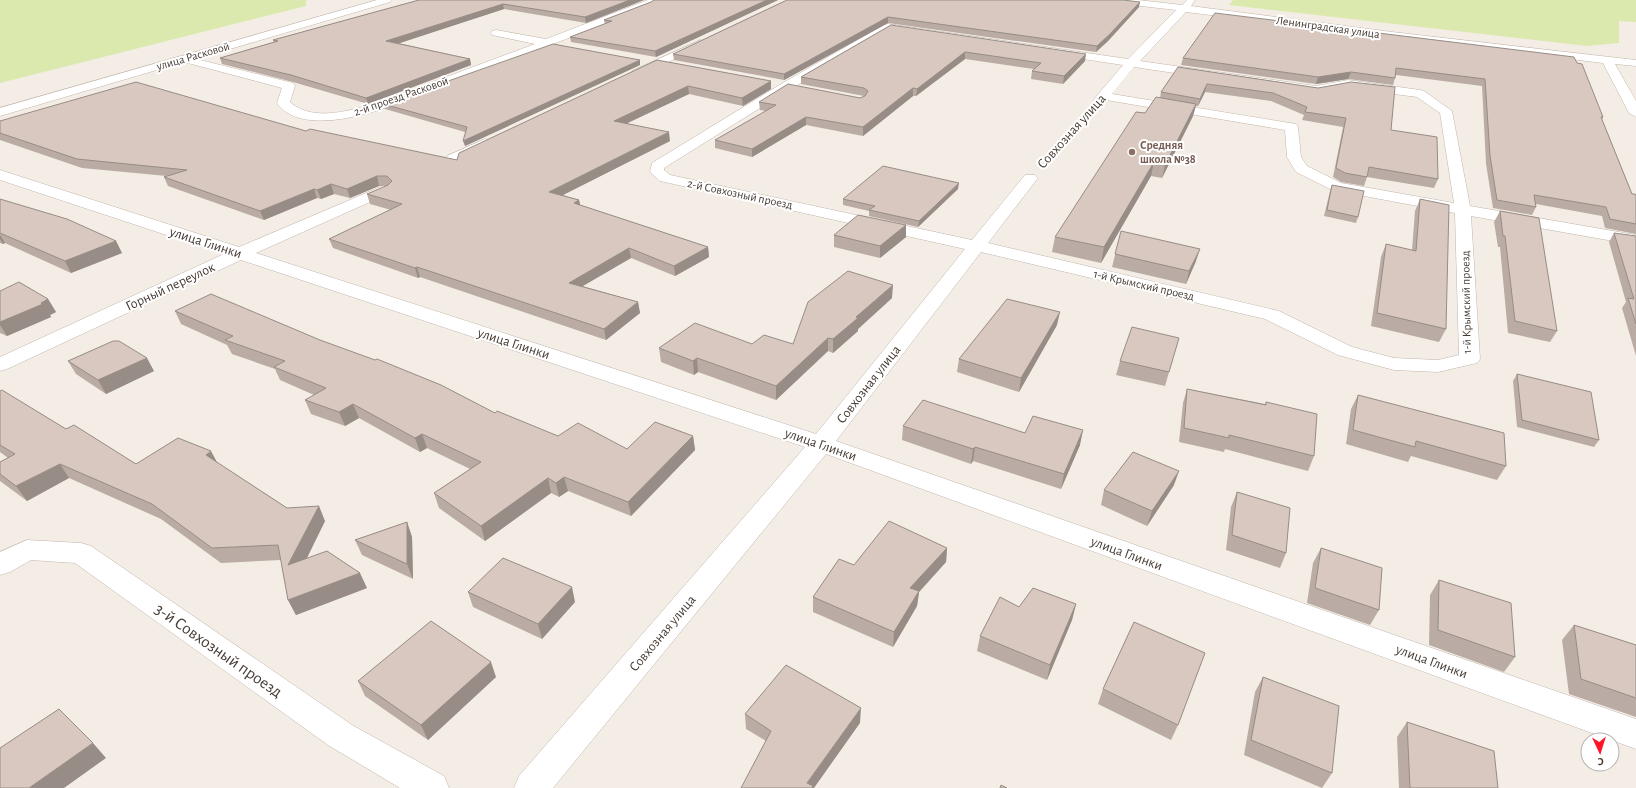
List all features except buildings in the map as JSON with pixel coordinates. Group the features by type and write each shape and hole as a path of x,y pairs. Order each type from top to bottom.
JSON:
{"street":[{"name":"улица Расковой","path":"0,112 387,0"},
{"name":"2-й проезд Расковой","path":"184,59 289,86 283,103 290,111 309,115 334,116 370,108 547,43 648,4 654,0"},
{"name":"Ленинградская улица","path":"1115,0 1392,35 1636,63"},
{"name":"Совхозная улица","path":"1101,98 1130,64 1192,0"},
{"path":"349,1 368,5"},
{"name":"2-й Совхозный проезд","path":"977,246 665,178 657,172 657,166 785,87 888,27 1130,64"},
{"path":"496,33 571,48"},
{"path":"628,77 713,37"},
{"path":"1607,59 1636,113"},
{"path":"633,60 679,68"},
{"name":"1-й Крымский проезд","path":"977,246 1272,316 1345,351 1394,364 1438,366 1470,359 1463,210 1446,111 1420,94 1348,84 1316,90 1130,64"},
{"path":"770,84 807,91"},
{"path":"1101,98 1291,127 1294,157 1301,169 1336,187 1636,240"},
{"path":"452,159 494,139"},
{"name":"улица Глинки","path":"0,175 821,444 1636,734"},
{"name":"Совхозная улица","path":"531,788 821,444 1030,178"},
{"name":"Горный переулок","path":"0,365 241,253 385,190"},
{"name":"3-й Совхозный проезд","path":"0,565 27,550 81,554 340,735 432,788"}],"path":[{"name":"Совхозная улица","path":"1030,178 1101,98"}],"green space":[{"path":"0,0 306,0 306,6 0,83"},
{"path":"1233,0 1636,0 1636,22 1619,21 1619,43 1587,46 1229,5"}],"place":[{"name":"Средняя школа №38","path":"1132,152"}]}
